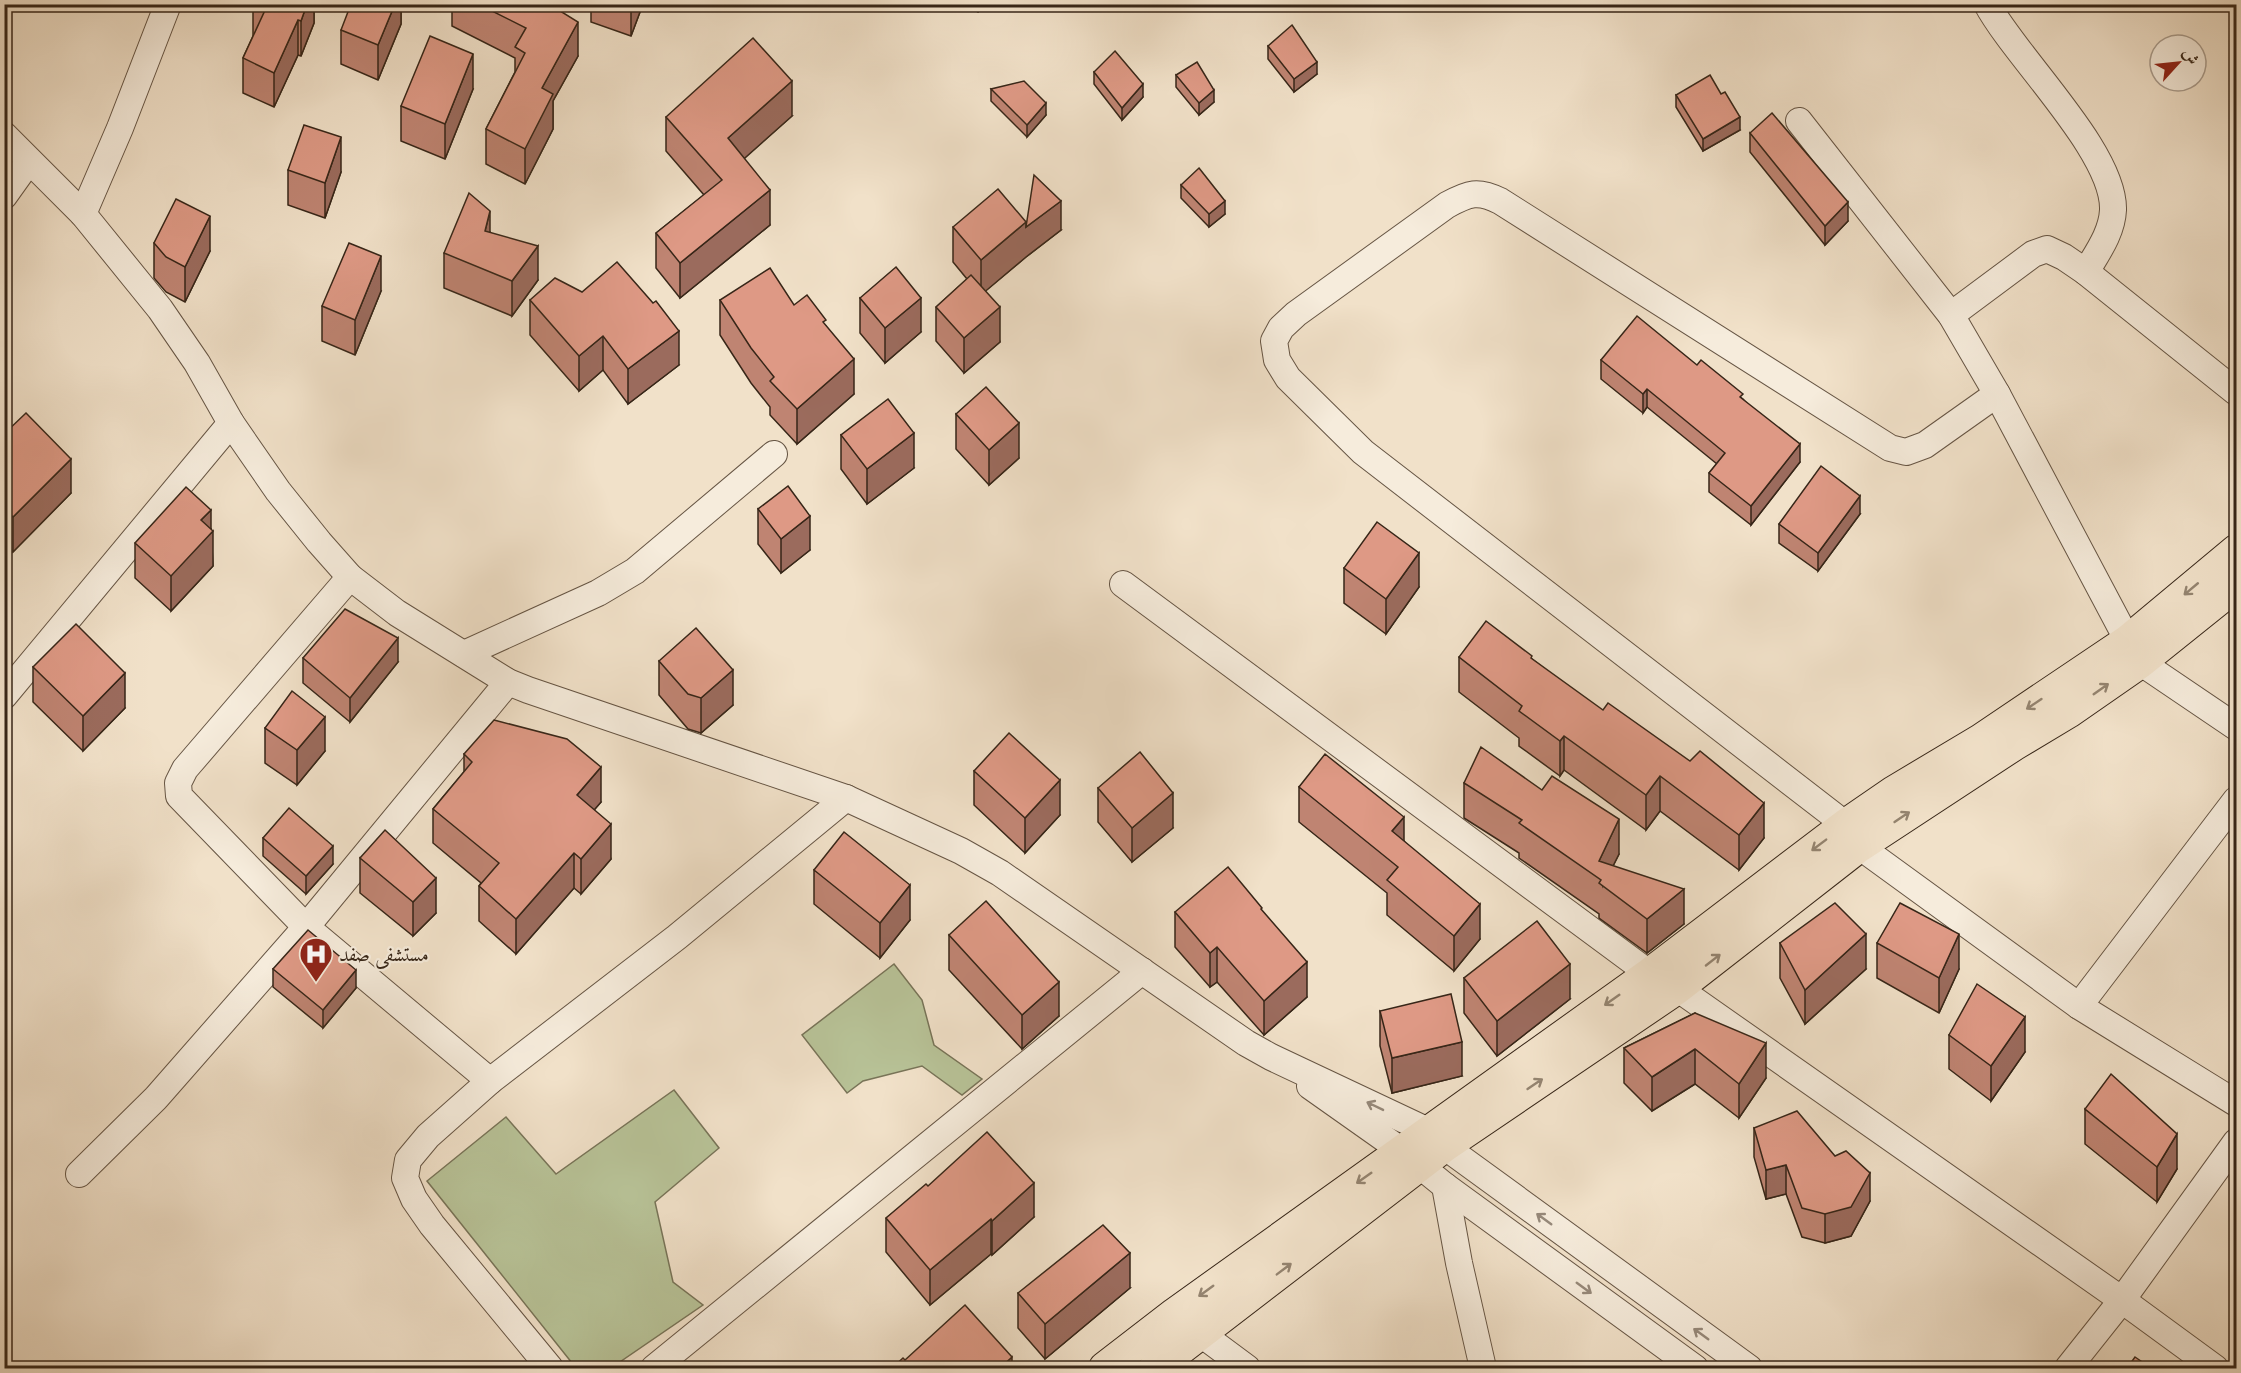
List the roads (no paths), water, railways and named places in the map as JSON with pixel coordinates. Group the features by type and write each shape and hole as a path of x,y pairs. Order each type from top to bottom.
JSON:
{"main road":[{"path":"2134,651 2236,551"},
{"path":"1436,1139 1677,988 1852,836 1894,792 2134,651 2236,585"},
{"path":"1155,1368 1411,1158 1650,974 1852,836"},
{"path":"1105,1368 1175,1314 1411,1158"}],"street":[{"path":"83,214 120,128 168,4"},
{"path":"1987,4 2103,167 2112,190 2113,211 2108,233 2085,272"},
{"path":"1799,121 1951,315 1997,394 2134,651 2236,727"},
{"path":"4,135 83,214 160,309 197,363 231,423 278,491 350,577 397,613 508,682 846,798 961,851 1000,873 1246,1043 1436,1139 1749,1368"},
{"path":"4,196 29,161"},
{"path":"1997,394 1925,445 1906,452 1890,448 1500,201 1485,194 1465,195 1447,204 1296,314 1281,328 1274,341 1277,360 1288,378 1363,452 1852,836 2079,1006 2236,1103"},
{"path":"1951,315 2033,254 2047,249 2064,257 2085,272 2236,392"},
{"path":"4,696 231,423"},
{"path":"464,654 598,592 634,571 774,454"},
{"path":"350,577 185,769 178,783 179,796 306,927 490,1080"},
{"path":"1123,584 1650,974"},
{"path":"80,1174 156,1098 306,927 508,682"},
{"path":"550,1368 432,1225 414,1199 405,1178 408,1160 428,1136 490,1080 677,937 846,798"},
{"path":"2079,1006 2236,800"},
{"path":"654,1368 1142,971"},
{"path":"1677,988 2122,1300 2215,1368"},
{"path":"1271,1057 1695,1368"},
{"path":"2067,1368 2122,1300 2236,1142"},
{"path":"1445,1186 1459,1263 1483,1368"},
{"path":"1175,1314 1247,1368"}],"place":[{"name":"مستشفى صفد","path":"316,983"}]}
